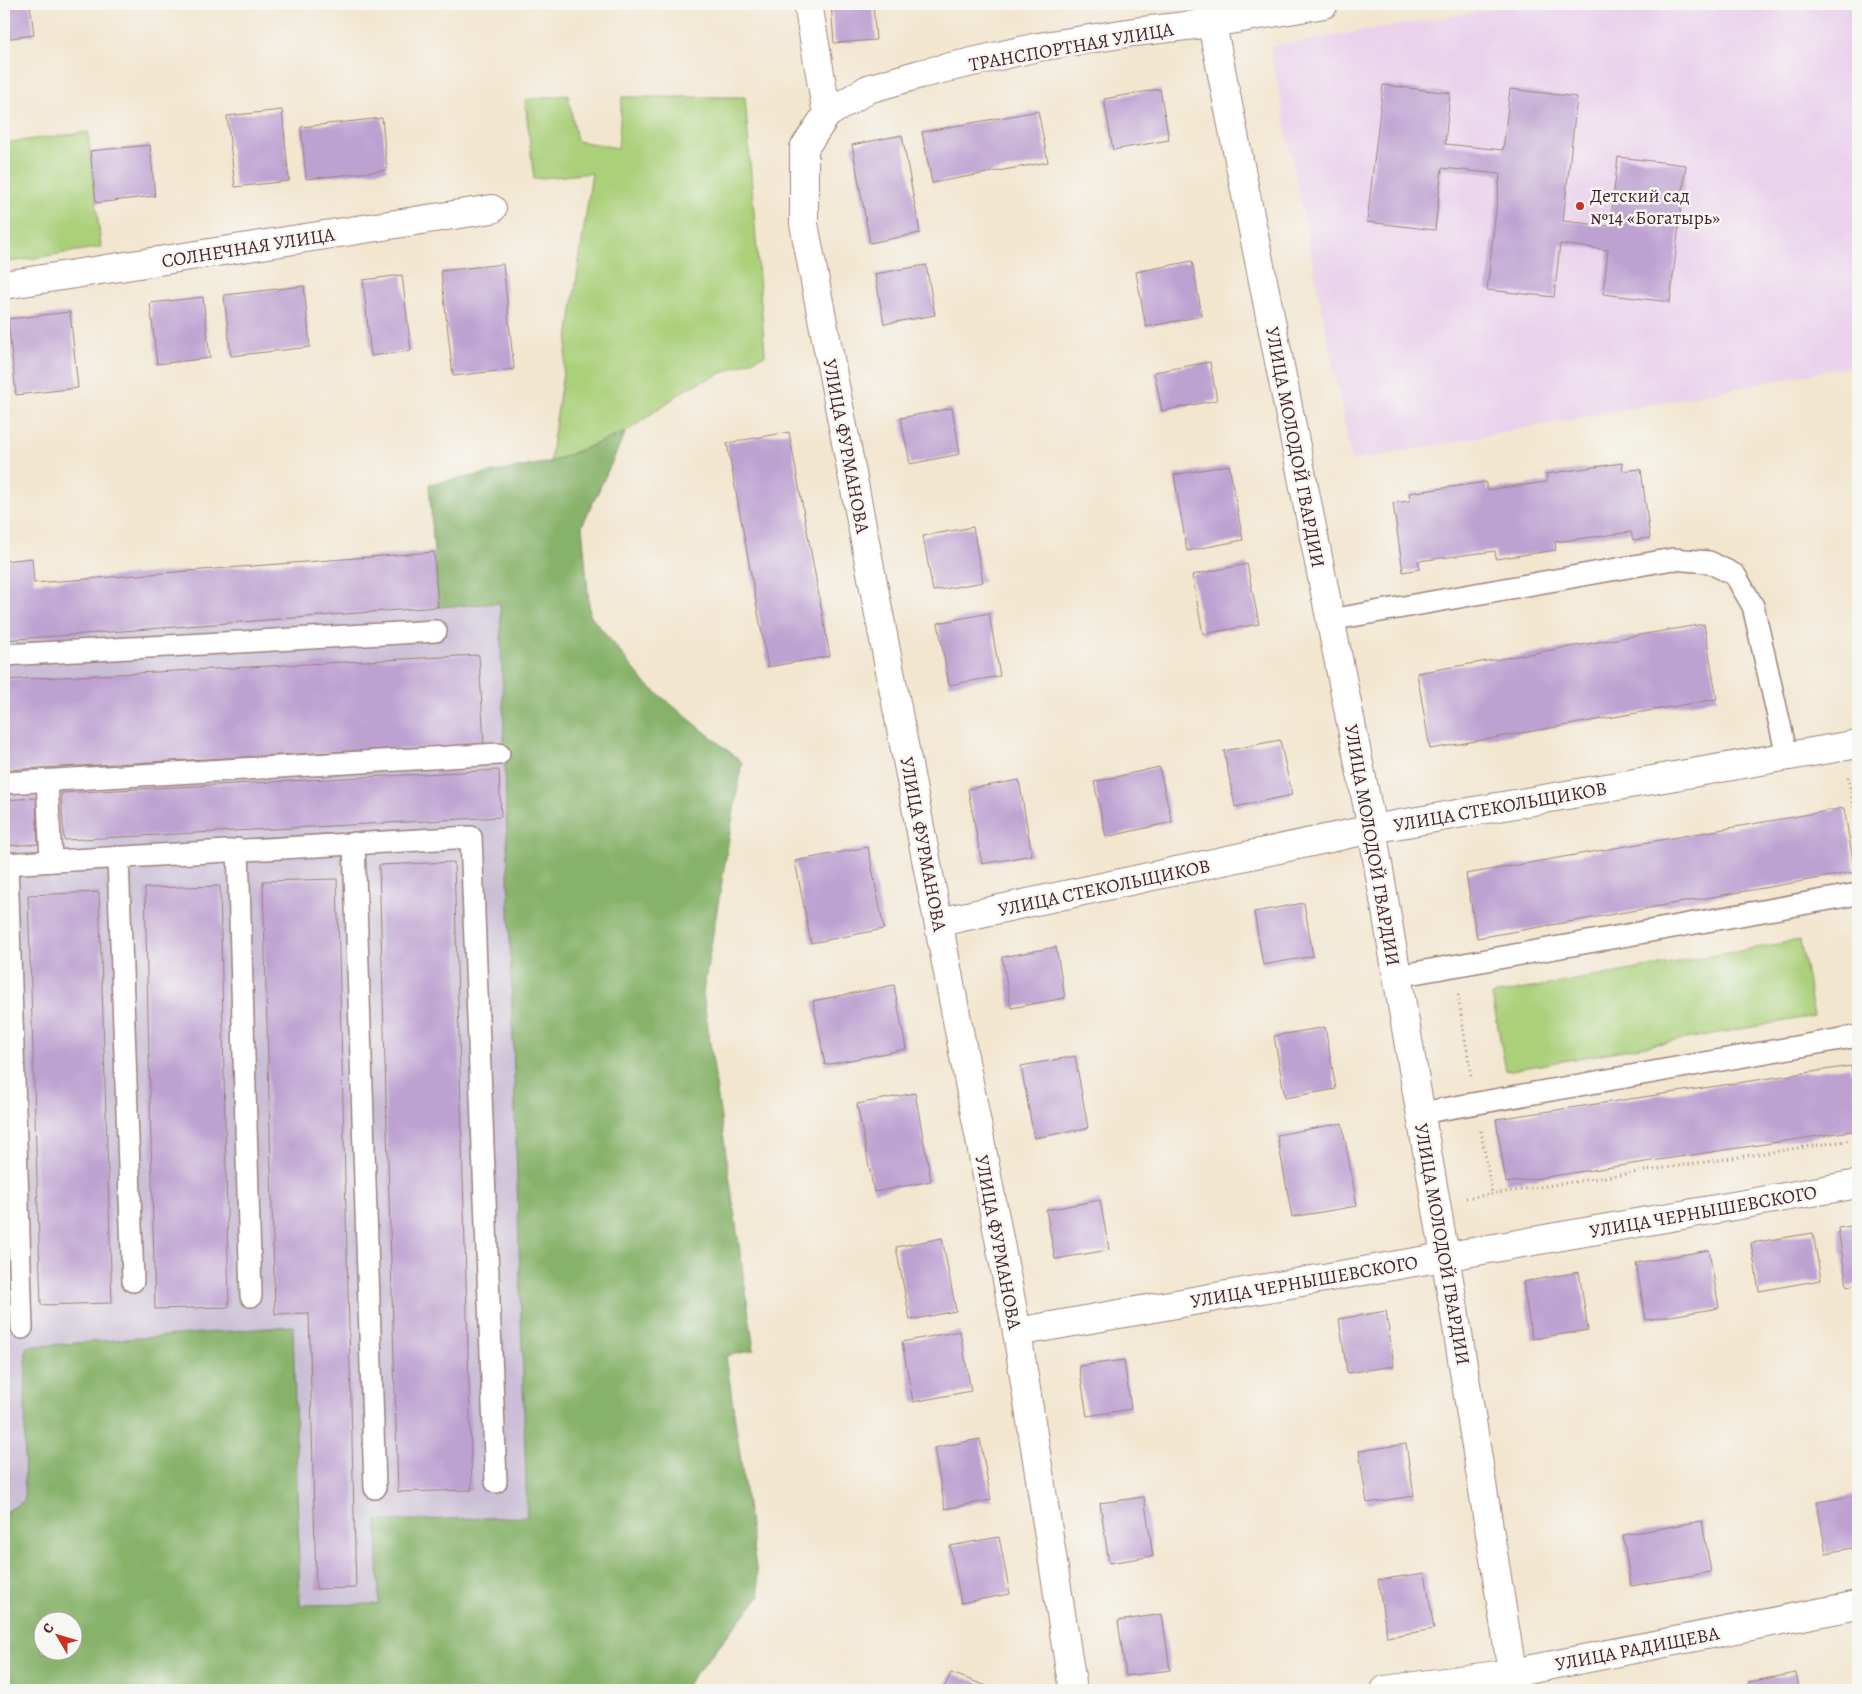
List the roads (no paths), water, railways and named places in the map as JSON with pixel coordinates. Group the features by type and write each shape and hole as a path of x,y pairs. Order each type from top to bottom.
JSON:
{"street":[{"path":"808,4 827,114"},
{"name":"ТРАНСПОРТНАЯ УЛИЦА","path":"827,114 868,89 920,74 1038,47 1134,32 1210,13 1324,4"},
{"name":"УЛИЦА МОЛОДОЙ ГВАРДИИ","path":"1210,13 1372,829 1436,1202 1514,1681"},
{"name":"УЛИЦА ФУРМАНОВА","path":"827,114 804,148 804,224 1017,1332 1073,1690"},
{"name":"СОЛНЕЧНАЯ УЛИЦА","path":"4,285 492,208"},
{"name":"УЛИЦА СТЕКОЛЬЩИКОВ","path":"939,922 1372,829 1858,744"},
{"name":"УЛИЦА ЧЕРНЫШЕВСКОГО","path":"1017,1332 1858,1184"},
{"name":"УЛИЦА РАДИЩЕВА","path":"1385,1690 1514,1681 1858,1605"}],"lane":[{"path":"1330,620 1673,559 1709,562 1735,575 1753,606 1787,756"},
{"path":"4,655 436,631"},
{"path":"4,783 499,754"},
{"path":"47,781 51,861"},
{"path":"22,1328 6,864 238,849 471,837 496,1482"},
{"path":"354,843 375,1488"},
{"path":"238,849 251,1296"},
{"path":"118,857 132,1282"},
{"path":"1397,976 1858,894"},
{"path":"1421,1113 1858,1036"}],"place":[{"name":"Детский сад №14 «Богатырь»","path":"1580,206"}]}
